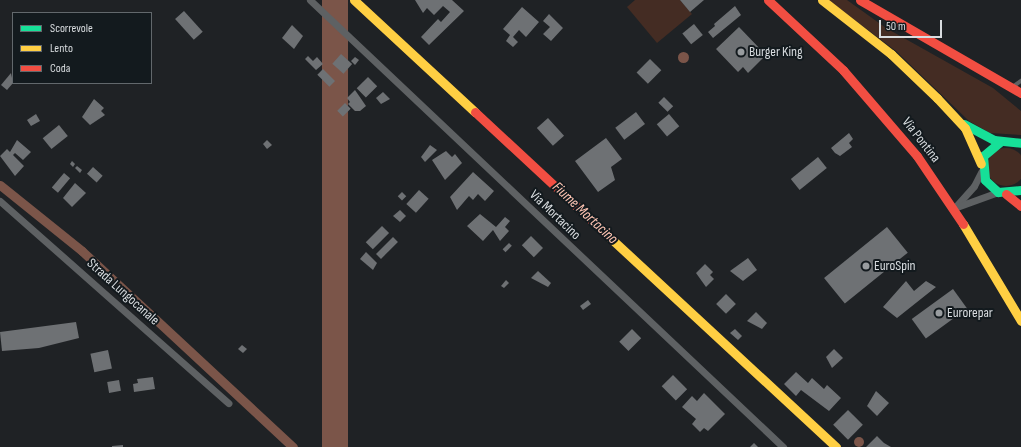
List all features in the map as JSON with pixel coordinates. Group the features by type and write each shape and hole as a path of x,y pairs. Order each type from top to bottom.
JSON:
{"street":[{"name":"Via Mortacino","path":"310,0 783,447"},
{"path":"354,0 836,447"},
{"name":"Via Pontina","path":"768,0 859,88 917,156 954,208 1021,321"},
{"path":"822,0 903,65 960,122 1001,141 1020,143"},
{"path":"860,0 1021,92"},
{"path":"960,122 981,168 984,180 1021,206"},
{"path":"954,208 974,186 988,149 1001,141"},
{"path":"954,208 1002,193 1021,190"},
{"name":"Strada Lungocanale","path":"0,201 228,403"}],"lane":[{"path":"1012,88 1021,81"}],"shaded area":[{"path":"322,0 348,0 348,447 322,447"},
{"path":"635,0 680,0 692,14 657,43 627,7"},
{"path":"828,0 847,0 886,28 993,88 1021,111 1021,135 990,133 969,121 896,51"},
{"path":"683,51 687,53 689,57 687,61 683,63 679,61 677,57 679,53"},
{"path":"1002,148 1010,148 1017,151 1022,156 1022,178 1017,183 1010,186 1002,186 995,183 990,178 987,171 987,163 990,156 995,151"},
{"path":"859,437 864,442 859,447 854,442"}],"building":[{"path":"415,0 452,0 464,11 429,45 421,37 438,19 441,22 450,12 443,6 434,15 427,8 423,13"},
{"path":"680,0 704,0 690,12"},
{"path":"735,6 741,15 713,38 708,32 715,26 714,24"},
{"path":"522,7 539,22 526,37 519,30 513,37 518,42 513,47 506,41 510,35 503,29"},
{"path":"184,11 203,32 194,40 175,19"},
{"path":"549,14 563,28 551,41 543,34 550,27 543,21"},
{"path":"694,24 703,35 691,44 682,33"},
{"path":"292,25 303,36 294,49 282,38"},
{"name":"Burger King","path":"739,27 766,55 748,73 743,67 738,72 716,49"},
{"path":"341,54 352,64 343,74 332,64"},
{"path":"308,56 313,61 317,57 323,64 316,70 305,59"},
{"path":"355,57 359,60 355,65 351,61"},
{"path":"650,59 661,70 648,84 637,72"},
{"path":"323,69 335,81 329,87 317,75"},
{"path":"11,73 12,84 7,90 1,85"},
{"path":"368,77 377,86 366,98 357,88"},
{"path":"355,90 366,106 360,111 355,111 348,104 350,102 347,98"},
{"path":"383,92 390,99 381,104 376,98"},
{"path":"664,97 673,106 668,112 658,103"},
{"path":"94,99 104,108 101,111 105,115 90,125 82,117"},
{"path":"345,103 351,109 343,116 337,111"},
{"path":"636,112 645,124 624,140 615,128"},
{"path":"36,114 40,121 31,126 27,120"},
{"path":"669,114 679,126 667,137 657,124"},
{"path":"548,118 564,136 553,146 537,128"},
{"path":"59,125 68,136 51,149 43,138"},
{"path":"849,133 853,139 849,143 852,147 840,156 831,148"},
{"path":"606,138 622,159 611,167 615,180 598,192 575,161"},
{"path":"17,140 31,152 23,160 15,153 13,155 24,166 15,176 0,156 7,149 10,152"},
{"path":"267,140 272,145 267,149 263,144"},
{"path":"430,145 437,150 425,162 421,157"},
{"path":"446,151 452,157 455,154 462,163 445,180 432,160"},
{"path":"818,157 827,168 800,190 791,179"},
{"path":"72,161 75,164 73,167 70,164"},
{"path":"77,166 82,170 80,173 75,168"},
{"path":"93,167 103,176 97,182 87,174"},
{"path":"473,172 494,191 485,201 478,194 473,200 469,196 457,210 450,197"},
{"path":"64,173 70,178 58,193 52,188"},
{"path":"75,183 86,193 72,207 63,198"},
{"path":"419,190 429,199 416,213 406,204"},
{"path":"402,192 406,196 402,200 398,196"},
{"path":"400,210 406,216 400,222 393,216"},
{"path":"480,214 496,227 505,217 510,221 505,227 509,231 500,241 493,230 483,241 467,226"},
{"path":"382,226 389,233 373,249 366,242"},
{"name":"EuroSpin","path":"887,227 908,253 845,304 824,278"},
{"path":"531,236 543,248 534,257 522,245"},
{"path":"393,237 398,242 381,259 376,254"},
{"path":"509,243 512,246 505,252 503,249"},
{"path":"366,252 377,263 373,270 360,259"},
{"path":"748,258 757,270 743,281 730,271"},
{"path":"705,264 713,272 710,275 714,279 706,287 696,273"},
{"path":"538,271 551,283 548,287 531,278"},
{"path":"506,280 509,283 504,288 501,286"},
{"path":"906,281 914,291 926,281 936,287 897,318 883,307"},
{"path":"953,289 967,308 926,338 912,319"},
{"path":"726,294 736,304 726,314 716,304"},
{"path":"588,300 591,304 583,310 580,306"},
{"path":"756,312 767,323 762,329 747,321"},
{"path":"76,322 79,338 39,348 2,351 0,332"},
{"path":"632,329 641,338 628,351 619,342"},
{"path":"735,329 742,336 738,340 730,333"},
{"path":"242,345 247,349 243,353 238,349"},
{"path":"834,349 843,358 832,368 826,357"},
{"path":"108,350 112,369 94,372 90,354"},
{"path":"796,372 808,383 812,378 824,389 827,385 841,398 829,411 801,390 796,396 784,384"},
{"path":"673,375 687,389 676,400 662,386"},
{"path":"153,377 155,389 134,392 133,384 138,383 137,379"},
{"path":"119,380 121,391 109,393 107,382"},
{"path":"876,391 889,403 877,416 867,406"},
{"path":"704,393 725,414 708,431 704,428 700,432 692,424 696,419 682,407 692,396 697,401"},
{"path":"848,410 863,425 848,440 833,425"},
{"path":"877,436 884,443 891,447 866,447"},
{"path":"754,443 758,447 750,447"},
{"path":"123,445 123,447 112,447 112,446"}],"waterway":[{"path":"0,185 82,251 293,447"}],"traffic: fast":[{"path":"964,124 994,140 1021,143"},
{"path":"1001,141 983,156 985,180 998,192 1021,190"}],"traffic: slow":[{"path":"354,0 475,112"},
{"path":"822,0 891,54 937,98 965,128 981,164"},
{"path":"963,224 1021,321"},
{"path":"605,233 836,447"}],"traffic: jam":[{"path":"768,0 843,70 917,156 963,224"},
{"path":"860,0 1021,93"},
{"path":"475,112 605,233"},
{"path":"1006,194 1021,206"}],"place":[{"name":"Burger King","path":"741,52"},
{"name":"EuroSpin","path":"866,266"},
{"name":"Eurorepar","path":"939,313"}],"water label":[{"name":"Fiume Mortacino","path":"585,213"}]}
